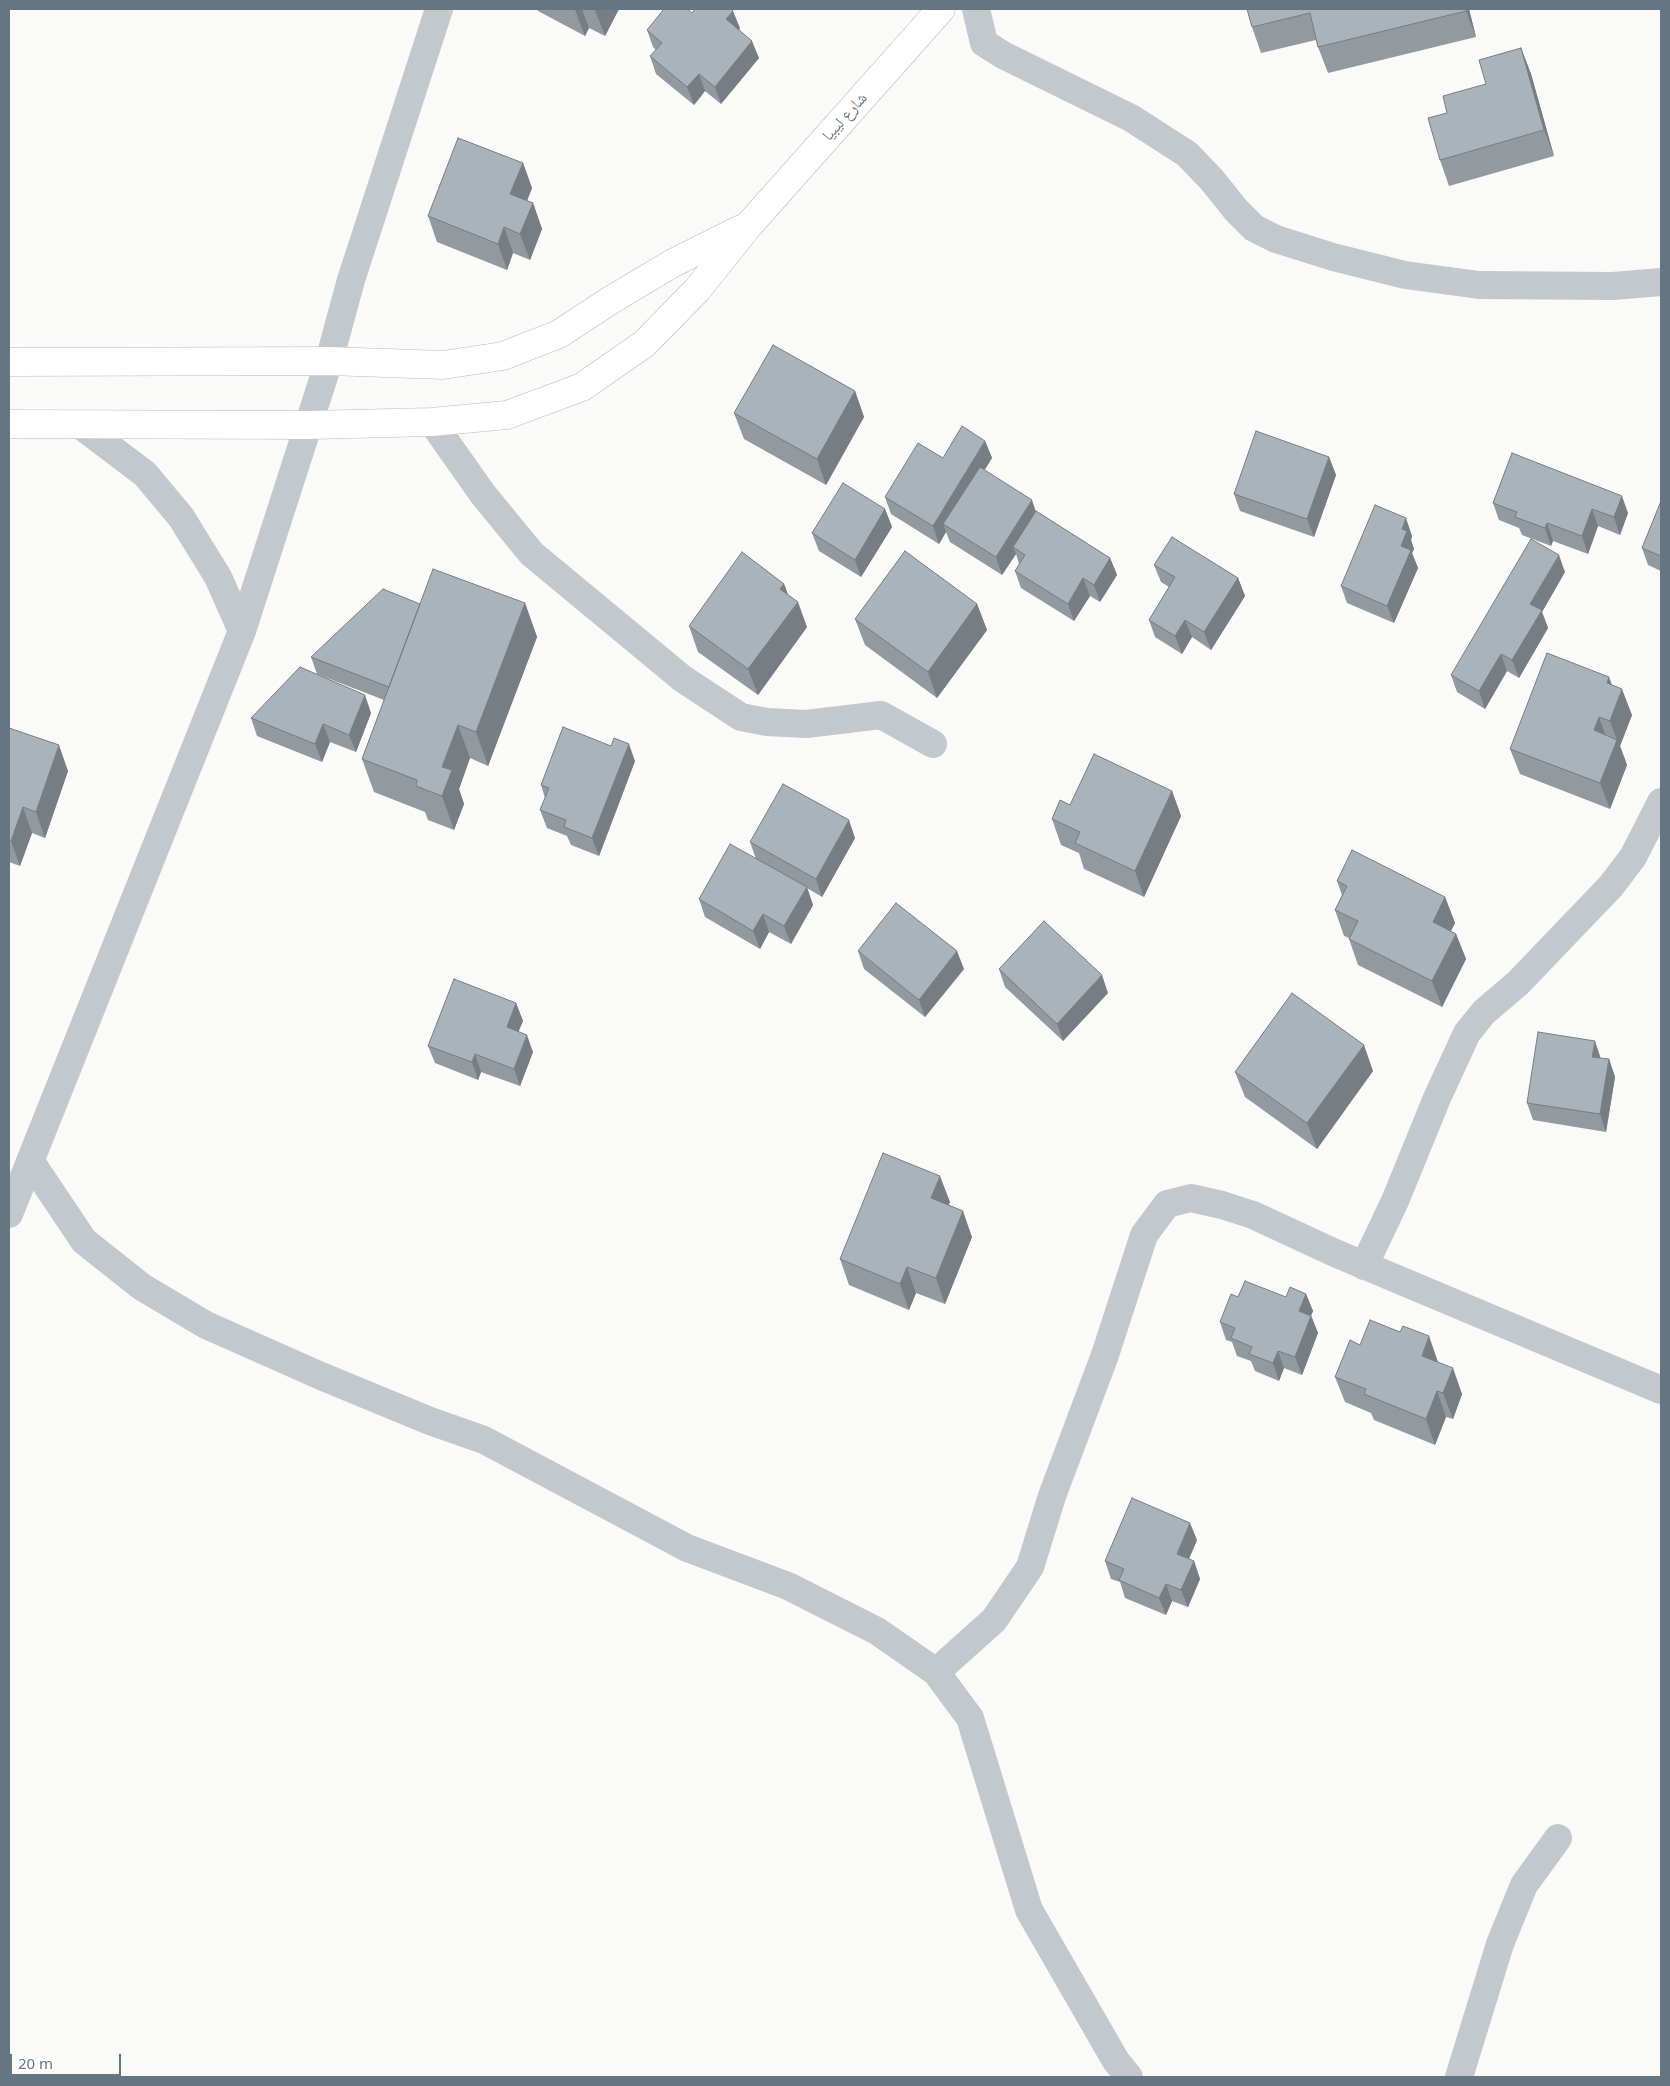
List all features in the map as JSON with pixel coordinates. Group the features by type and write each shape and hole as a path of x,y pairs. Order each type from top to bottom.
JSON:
{"main road":[{"name":"شارع ليبيا","path":"9,424 310,425 432,422 507,415 582,387 644,344 697,290 750,225 941,9"},
{"path":"9,362 330,361 443,365 503,356 559,334 610,300 673,263 750,225"}],"street":[{"path":"9,1214 242,631 310,425 330,361 351,280 439,9"},
{"path":"976,9 984,43 1003,55 1131,118 1187,154 1254,228 1276,239 1333,257 1405,275 1479,285 1613,286 1661,282"},
{"path":"432,422 482,493 532,554 683,680 741,717 768,722 806,724 881,715 934,744"},
{"path":"79,424 145,474 181,516 218,577 242,631"},
{"path":"1364,1266 1395,1201 1437,1098 1467,1033 1484,1012 1518,983 1611,886 1633,857 1661,802"},
{"path":"30,1162 84,1241 142,1287 206,1325 330,1380 430,1421 484,1440 687,1548 788,1586 868,1626 936,1672 970,1718 1030,1910 1116,2061 1129,2077"},
{"path":"936,1672 994,1620 1030,1567 1052,1496 1105,1355 1144,1235 1167,1204 1191,1198 1253,1215 1364,1266 1661,1390"},
{"path":"1459,2077 1500,1944 1524,1885 1558,1838"}],"building":[{"path":"664,9 687,9 692,13 695,9 731,9 733,11 726,19 752,41 715,87 699,74 687,87 650,56 662,43 647,30"},
{"path":"1247,9 1466,9 1466,11 1318,47 1310,13 1252,27"},
{"path":"1521,48 1544,130 1440,160 1428,118 1447,113 1443,96 1486,84 1479,60"},
{"path":"458,138 523,163 510,194 533,203 520,234 504,227 498,244 428,216"},
{"path":"773,345 855,391 817,459 734,413"},
{"path":"962,426 985,441 933,526 885,497 918,443 943,458"},
{"path":"1256,431 1329,457 1307,519 1234,494"},
{"path":"1512,453 1622,496 1614,517 1592,509 1582,536 1547,523 1545,528 1515,517 1517,512 1493,503"},
{"path":"980,467 1032,500 996,557 943,524"},
{"path":"843,483 885,509 855,560 812,533"},
{"path":"1661,501 1661,556 1642,548"},
{"path":"1375,505 1406,518 1402,529 1407,531 1401,546 1411,550 1387,606 1341,586"},
{"path":"1036,511 1110,558 1094,585 1083,578 1068,604 1015,571 1025,555 1013,547"},
{"path":"1172,537 1238,578 1204,632 1185,620 1175,636 1149,620 1175,577 1154,565"},
{"path":"1531,539 1559,555 1530,604 1542,610 1512,660 1501,654 1479,691 1451,675"},
{"path":"905,551 977,604 928,672 855,619"},
{"path":"742,552 784,584 780,589 798,602 748,669 689,626"},
{"path":"433,569 525,603 476,732 458,725 442,767 452,770 442,796 416,786 417,780 362,759"},
{"path":"383,589 420,604 389,687 311,657"},
{"path":"1547,653 1609,677 1607,683 1622,689 1610,721 1599,717 1594,730 1617,740 1600,783 1510,749"},
{"path":"300,667 365,695 349,735 323,724 315,744 251,718"},
{"path":"563,727 611,746 614,738 629,744 592,838 564,827 566,820 540,810 549,788 541,785"},
{"path":"9,728 59,745 36,812 23,807 11,841 9,840"},
{"path":"1094,754 1172,791 1135,871 1075,843 1080,832 1052,819 1060,800 1070,805"},
{"path":"783,784 849,820 816,879 750,842"},
{"path":"730,844 807,887 784,926 763,914 753,931 699,899"},
{"path":"1352,850 1445,897 1433,922 1456,934 1432,981 1349,939 1358,921 1335,910 1347,886 1337,881"},
{"path":"896,903 957,951 919,1000 858,951"},
{"path":"1044,921 1102,975 1057,1024 999,969"},
{"path":"454,979 516,1003 507,1027 527,1035 514,1069 475,1054 472,1062 428,1046"},
{"path":"1292,993 1364,1045 1307,1123 1235,1072"},
{"path":"1538,1032 1595,1041 1592,1057 1609,1059 1600,1114 1527,1103"},
{"path":"883,1153 940,1176 931,1198 963,1211 936,1278 907,1267 900,1284 840,1259"},
{"path":"1245,1281 1286,1297 1290,1287 1306,1294 1299,1311 1311,1316 1295,1357 1278,1351 1273,1363 1249,1354 1252,1347 1231,1338 1235,1328 1220,1322 1231,1294 1238,1297"},
{"path":"1370,1320 1400,1332 1403,1326 1429,1336 1422,1356 1453,1368 1443,1393 1437,1391 1426,1419 1364,1394 1366,1389 1335,1377 1350,1340 1360,1345"},
{"path":"1132,1498 1190,1523 1177,1554 1194,1561 1181,1590 1166,1584 1159,1598 1119,1580 1124,1569 1105,1561"}]}
